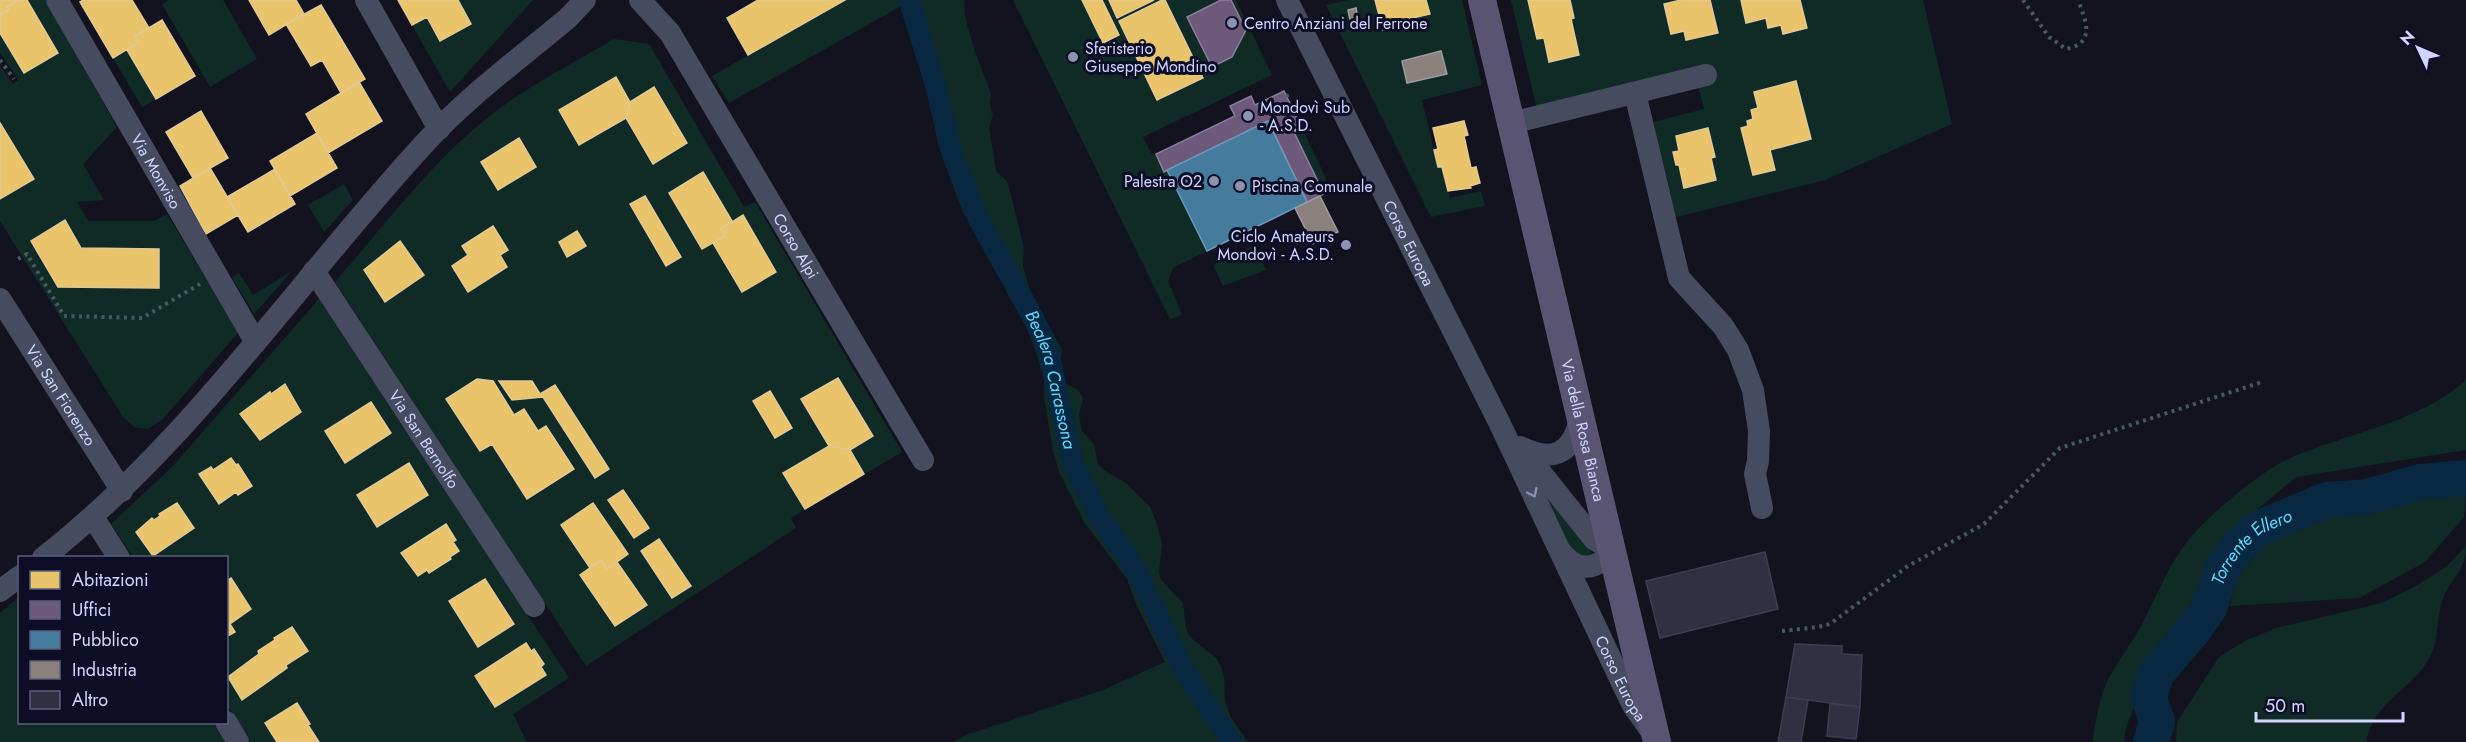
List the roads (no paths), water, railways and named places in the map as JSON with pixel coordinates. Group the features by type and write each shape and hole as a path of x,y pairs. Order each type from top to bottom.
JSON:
{"main road":[{"name":"Via della Rosa Bianca","path":"1482,0 1657,739"}],"street":[{"name":"Via Monviso","path":"57,0 255,341"},
{"path":"366,0 439,129"},
{"path":"45,556 122,491 166,446 314,271 439,129 568,18 585,0"},
{"path":"568,18 600,0"},
{"name":"Corso Alpi","path":"640,0 670,33 923,460"},
{"name":"Corso Alpi","path":"660,0 670,33"},
{"name":"Corso Europa","path":"1287,0 1499,422 1634,707 1657,739"},
{"path":"1511,123 1706,75"},
{"path":"1635,93 1679,278 1714,313 1728,332 1741,357 1753,390 1759,431 1755,474 1762,508"},
{"name":"Via San Bernolfo","path":"314,271 534,606"},
{"name":"Via San Fiorenzo","path":"0,299 122,491"},
{"path":"1520,447 1535,454 1548,456 1559,453 1574,439 1580,420"},
{"name":"Corso Europa","path":"1499,422 1594,539 1612,552"},
{"path":"93,517 118,556"},
{"path":"1560,551 1573,564 1588,567 1604,561 1612,552"},
{"path":"0,591 18,578"},
{"path":"227,724 238,742"}],"waterway":[{"name":"Bealera Carassona","path":"909,0 935,83 952,154 979,220 1034,319 1048,350 1073,463 1098,514 1136,570 1184,670 1232,742"},
{"name":"Torrente Ellero","path":"2151,742 2157,722 2149,697 2156,674 2209,608 2222,570 2238,547 2257,529 2327,500 2367,497 2420,482 2466,478"}],"place":[{"name":"Centro Anziani del Ferrone","path":"1232,23"},
{"name":"Sferisterio Giuseppe Mondino","path":"1073,57"},
{"name":"Mondovì Sub - A.S.D.","path":"1248,116"},
{"name":"Palestra O2","path":"1214,181"},
{"name":"Piscina Comunale","path":"1240,186"},
{"name":"Ciclo Amateurs Mondovì - A.S.D.","path":"1346,245"}]}
